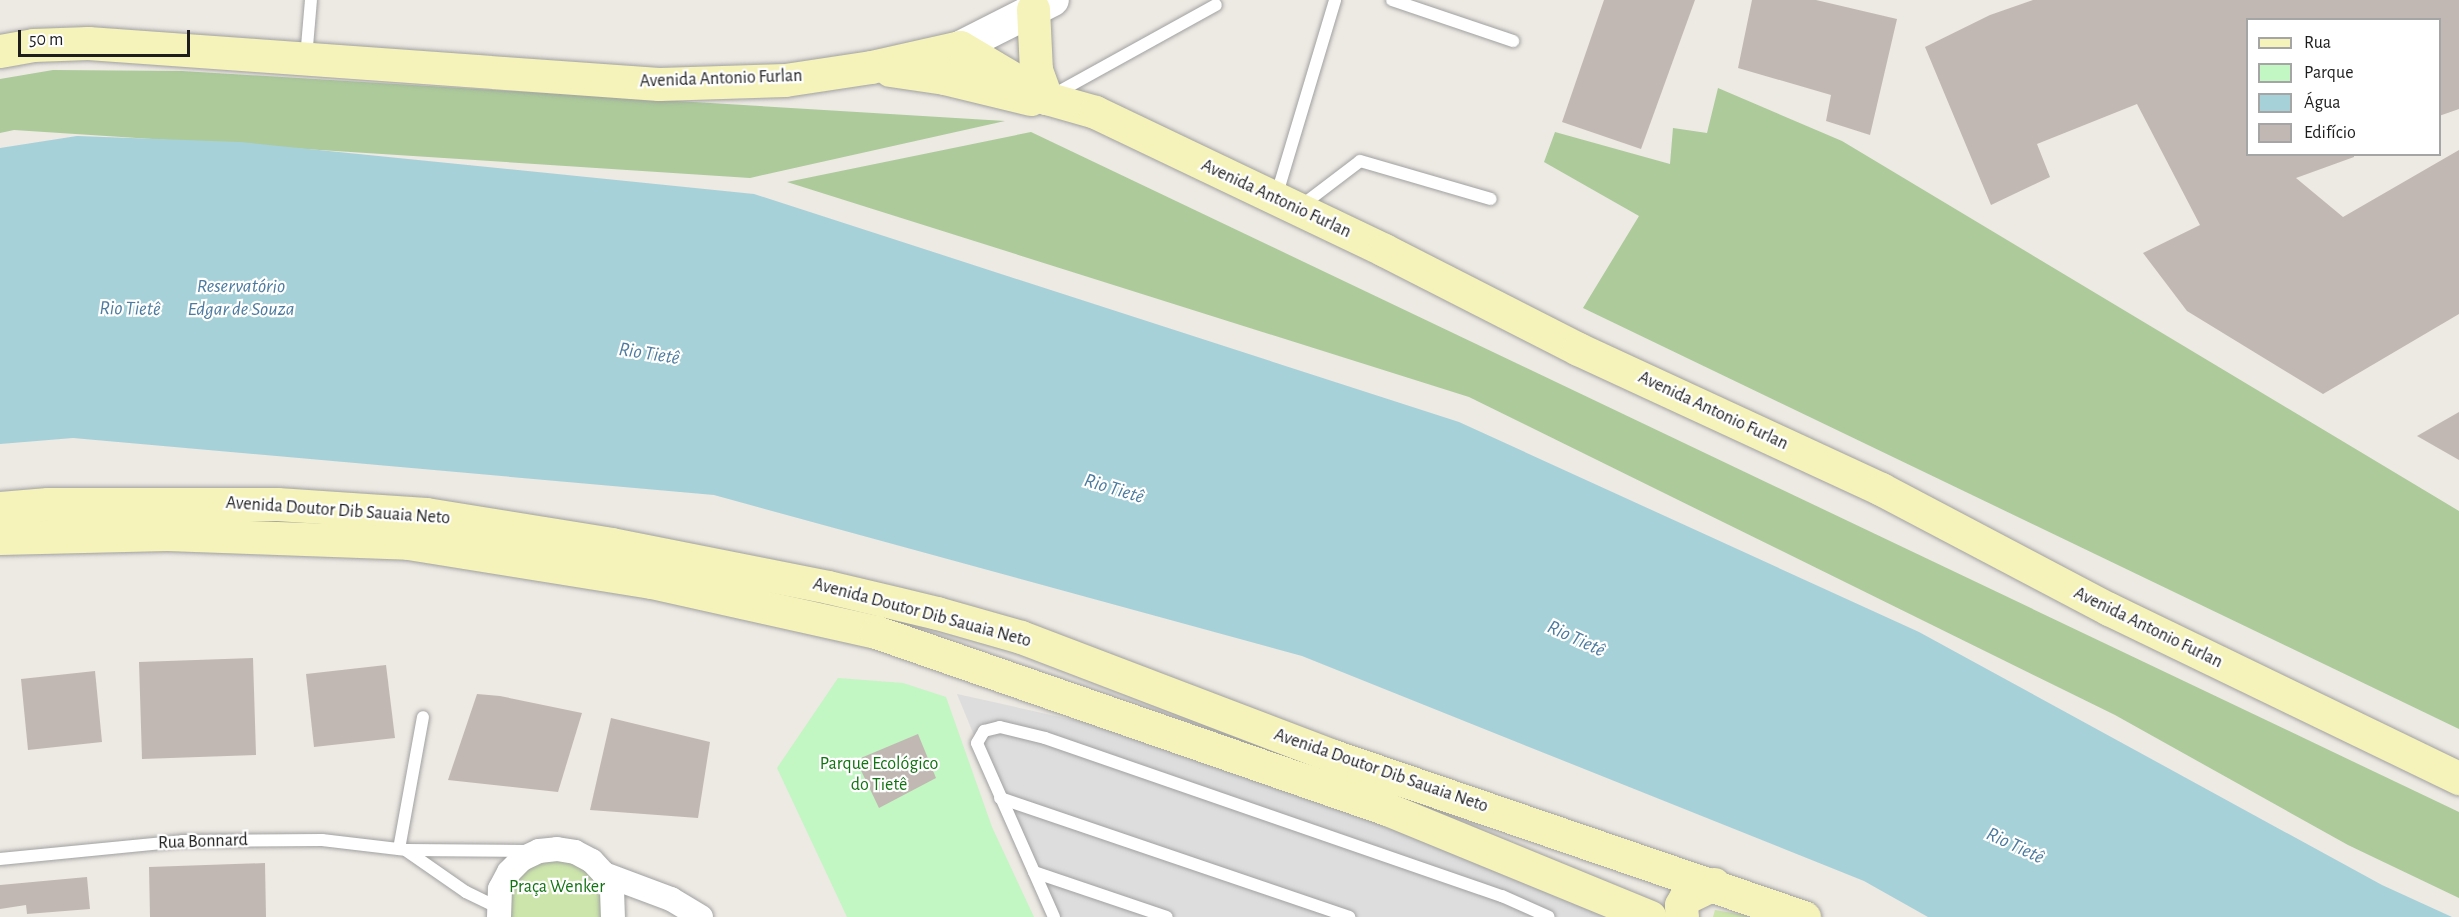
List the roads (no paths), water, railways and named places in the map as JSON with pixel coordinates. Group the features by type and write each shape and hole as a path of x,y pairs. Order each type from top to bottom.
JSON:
{"main road":[{"path":"1037,3 1036,70 1046,98"},
{"name":"Avenida Antonio Furlan","path":"0,51 33,45 88,43 659,84 785,80 870,67 960,47 1046,98 1095,112 1287,204 1578,349 1881,489 2109,609 2459,778"},
{"path":"870,67 944,78 986,90 1095,112"},
{"name":"Avenida Doutor Dib Sauaia Neto","path":"0,508 48,504 277,504 426,514 622,546 828,587 937,613 1021,637 1333,756 1714,884 1804,917"},
{"name":"Avenida Doutor Dib Sauaia Neto","path":"0,538 167,534 408,543 651,582 876,632 1387,809 1650,917"},
{"path":"1682,917 1682,905 1685,898 1714,884"}],"street":[{"path":"960,47 1037,3"},
{"path":"498,912 500,889 509,872 522,859 539,851 557,849 575,852 592,861 604,874 612,890 613,917"},
{"path":"604,874 672,900 701,917"}],"lane":[{"path":"306,58 311,0"},
{"path":"1287,204 1335,0"},
{"path":"1392,0 1513,41"},
{"path":"1046,98 1216,5"},
{"path":"1287,204 1360,162 1491,199"},
{"path":"403,850 423,717"},
{"path":"1054,917 977,743 984,731 1000,727 1045,738 1480,888 1549,917"},
{"path":"1000,798 1348,917"},
{"name":"Rua Bonnard","path":"0,859 183,841 322,840 403,850 539,851"},
{"name":"Rua Bonnard","path":"403,850 498,912"},
{"path":"1034,872 1167,917"}],"water":[{"name":"Reservatório Edgar de Souza","path":"77,136 240,142 754,194 1459,422 1919,632 2382,885 2452,917 1928,917 1864,881 1302,656 714,495 73,438 0,444 0,148"}],"water label":[{"name":"Rio Tietê","path":"130,309"},
{"name":"Rio Tietê","path":"649,354"},
{"name":"Rio Tietê","path":"1114,489"},
{"name":"Rio Tietê","path":"1576,639"},
{"name":"Rio Tietê","path":"2015,846"}],"park label":[{"name":"Parque Ecológico do Tietê","path":"879,775"},
{"name":"Praça Wenker","path":"557,887"}]}
